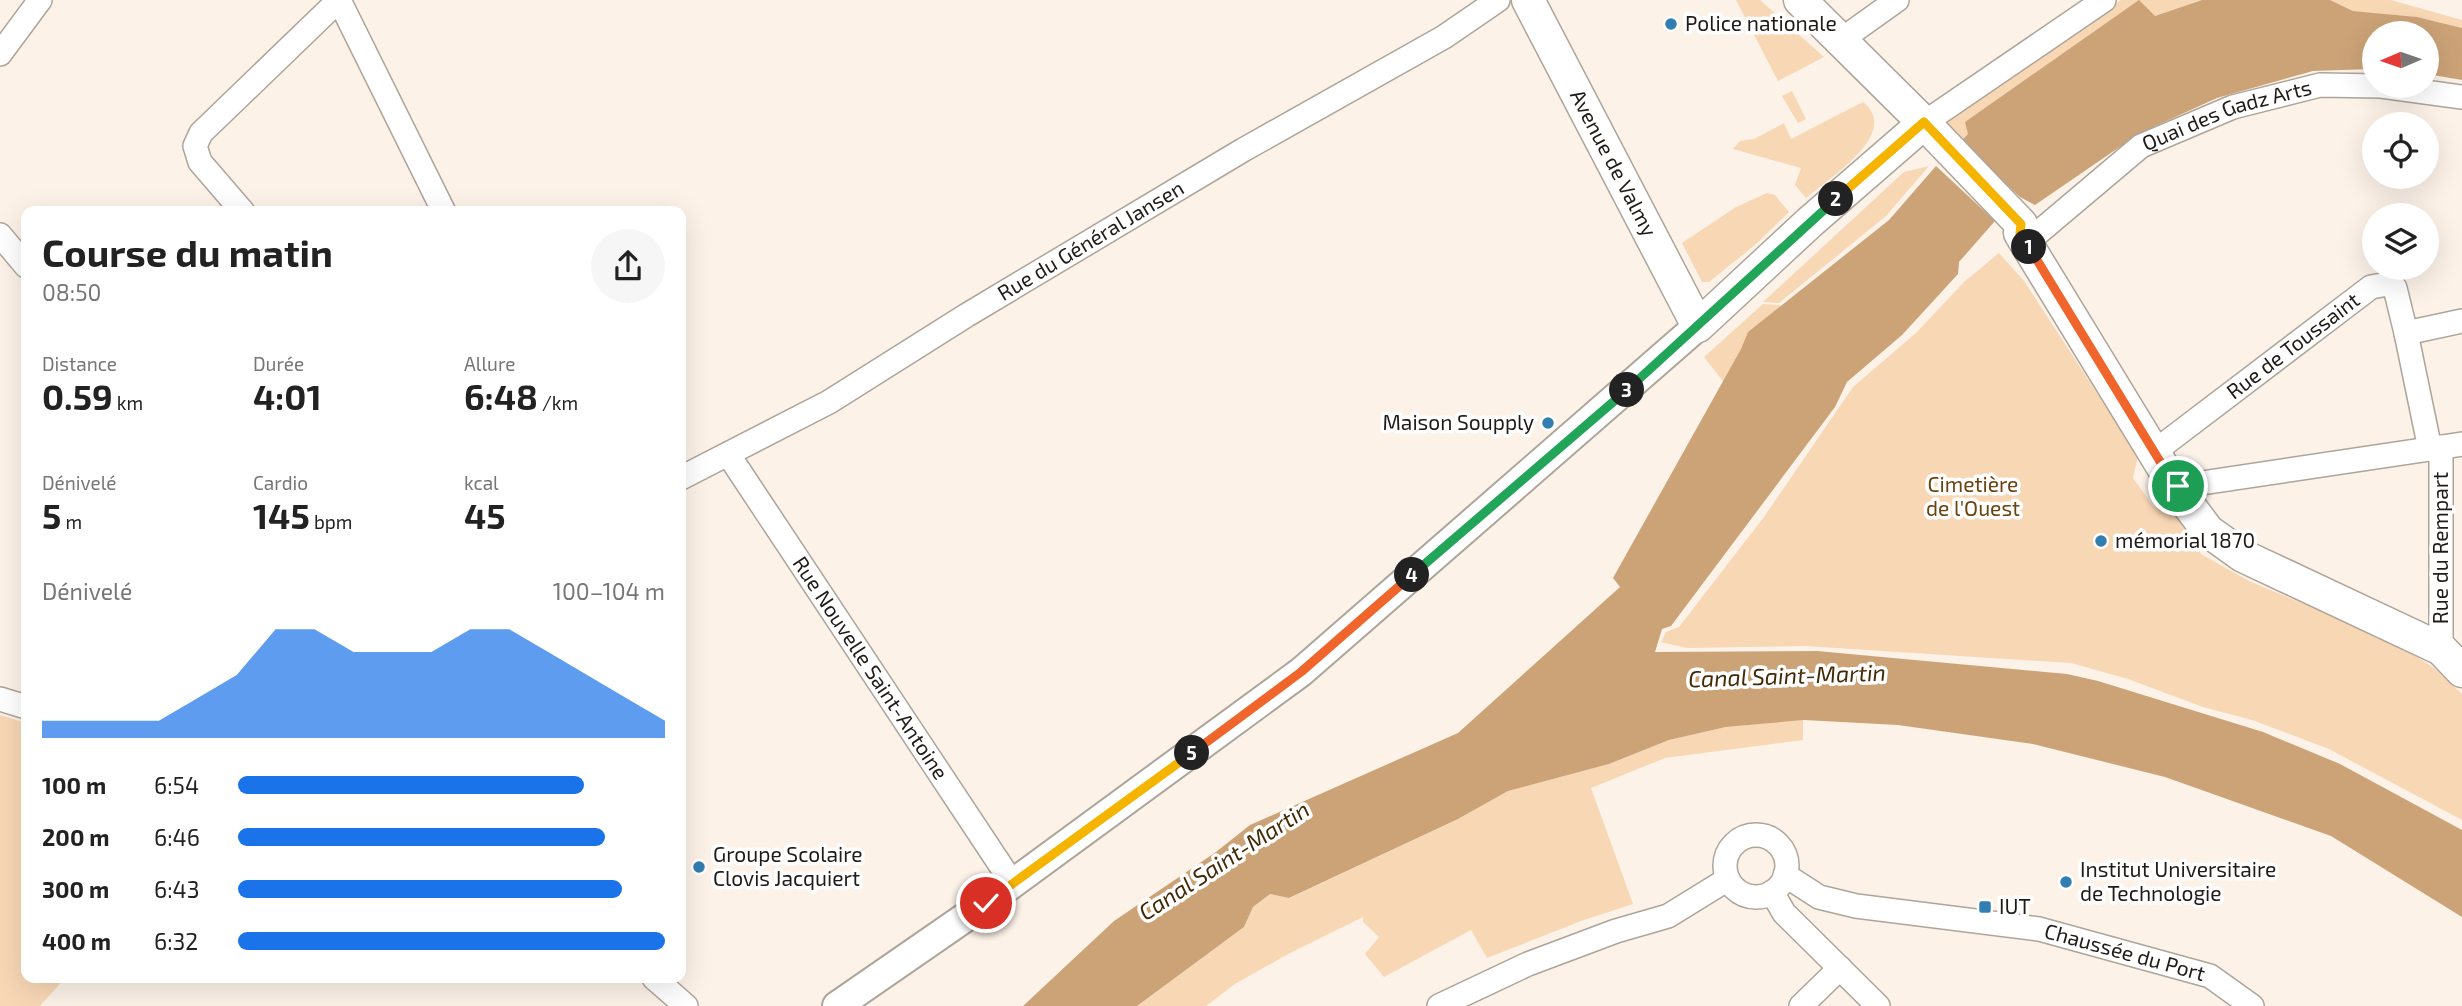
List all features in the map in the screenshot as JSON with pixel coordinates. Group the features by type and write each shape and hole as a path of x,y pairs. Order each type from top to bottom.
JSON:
{"main road":[{"name":"Avenue de Valmy","path":"1528,0 1698,326"},
{"path":"1800,0 1932,130 2024,233 2154,452 2208,531 2243,555 2451,660"},
{"path":"1698,326 1810,222 1932,130"}],"street":[{"path":"0,54 40,0"},
{"path":"238,206 200,162 195,146 201,132 339,0 441,206"},
{"name":"Rue du Général Jansen","path":"686,475 829,402 985,304 1243,150 1444,37 1498,0"},
{"path":"1841,40 1897,0"},
{"path":"1932,130 2104,0"},
{"name":"Quai des Gadz Arts","path":"2024,233 2141,146 2233,107 2320,85 2381,86 2462,97"},
{"path":"0,235 21,260"},
{"name":"Rue de Toussaint","path":"2154,452 2371,287 2388,284 2395,288 2406,333"},
{"path":"2406,333 2457,322"},
{"path":"837,1006 1013,884 1301,672 1698,326"},
{"name":"Rue du Rempart","path":"2406,333 2445,446 2451,660"},
{"path":"2175,486 2445,446"},
{"name":"Rue Nouvelle Saint-Antoine","path":"728,454 1013,884"},
{"path":"0,699 21,705"},
{"path":"1759,835 1769,838 1784,853 1787,864 1779,883 1764,896 1739,892 1728,879 1725,868 1726,858 1738,840 1759,835"},
{"path":"1439,1006 1528,964 1616,931 1668,916 1728,879"},
{"path":"1779,883 1784,913 1878,1006"},
{"name":"Chaussée du Port","path":"1779,883 1856,906 2039,929 2210,976 2252,1006"},
{"path":"1801,1006 1840,968"},
{"path":"660,983 687,1006"}],"green space":[{"path":"1736,0 1760,0 1824,57 1778,81"},
{"path":"2121,0 2202,0 2155,16 1961,141 1946,124 2035,58"},
{"path":"2330,0 2391,0 2462,20 2462,28 2416,17 2353,11"},
{"path":"1792,91 1806,119 1798,123 1782,96"},
{"path":"1863,102 1873,114 1874,127 1868,141 1844,167 1806,198 1795,185 1801,168 1733,149 1740,141 1754,139 1784,123 1791,139"},
{"path":"1929,166 1886,216 1779,303 1763,302 1904,172"},
{"path":"1767,193 1775,195 1789,212 1756,244 1709,282 1702,282 1682,243 1736,207"},
{"name":"Cimetière de l'Ouest","path":"1999,253 2024,281 2138,456 2133,478 2154,507 2173,511 2201,554 2249,581 2392,641 2434,668 2462,694 2462,820 2329,749 2252,720 2203,707 2128,679 2071,663 1805,646 1687,648 1661,642 1666,632 1679,627 1764,517 1853,387 1917,332 1964,282"},
{"path":"1763,304 1778,305 1808,315 1730,390 1704,357"},
{"path":"0,715 21,721 21,983 61,983 40,1006 0,1006"},
{"path":"1803,720 1803,740 1665,758 1591,788 1633,904 1487,958 1471,930 1384,977 1365,954 1379,937 1363,922 1363,917 1235,984 1206,1006 1137,1006 1244,927 1253,907 1270,894 1290,898 1458,819 1508,791 1609,764 1669,740 1726,727"}],"water":[{"path":"2139,0 2155,16 2202,0 2330,0 2353,11 2433,21 2362,21 2362,69 2313,71 2217,98 2140,133 2035,205 2020,197 1961,141 1968,134 1965,122"},
{"path":"2440,23 2462,28 2462,80 2440,76"},
{"name":"Canal Saint-Martin","path":"1936,166 1995,221 1959,262 1958,274 1902,335 1847,382 1835,407 1671,626 1662,629 1655,652 1817,651 2067,674 2263,732 2340,764 2462,830 2462,917 2331,836 2165,777 2033,744 1898,725 1804,720 1726,727 1669,740 1609,764 1508,791 1458,819 1289,898 1270,894 1253,907 1244,927 1137,1006 1023,1006 1114,921 1216,852 1250,825 1458,733 1620,587 1613,578 1748,332 1889,220"}],"place":[{"name":"Police nationale","path":"1671,24"},
{"name":"Maison Soupply","path":"1548,423"},
{"name":"mémorial 1870","path":"2101,541"},
{"name":"Groupe Scolaire Clovis Jacquiert","path":"699,867"},
{"name":"Institut Universitaire de Technologie","path":"2066,882"},
{"name":"IUT","path":"1985,907"}],"route":[{"path":"986,903 1301,672 1654,366 1810,222 1924,122 2021,224 2020,233 2175,486 2178,486"}]}
